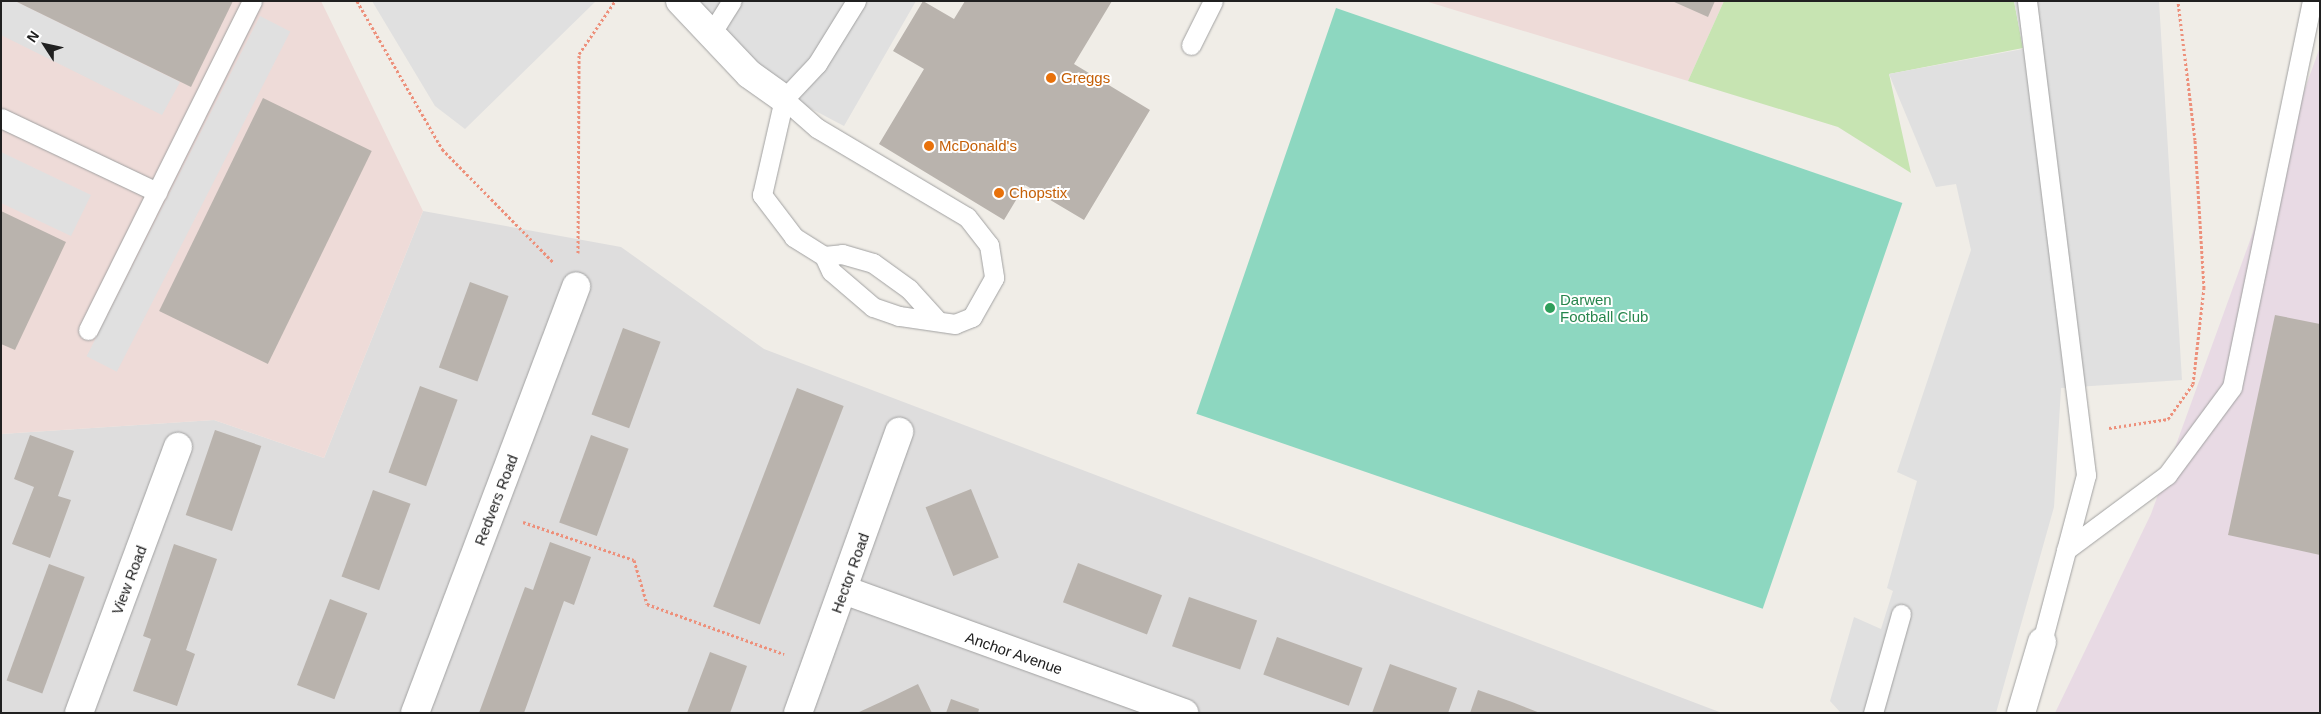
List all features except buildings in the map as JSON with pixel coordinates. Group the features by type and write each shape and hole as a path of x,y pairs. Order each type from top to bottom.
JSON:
{"street":[{"path":"680,1 750,74 784,100"},
{"name":"Redvers Road","path":"415,713 576,286"},
{"name":"Hector Road","path":"798,713 844,590 899,432"},
{"name":"View Road","path":"79,713 178,446"},
{"name":"Anchor Avenue","path":"844,590 1183,713"},
{"path":"2021,713 2042,642"}],"lane":[{"path":"88,330 252,1"},
{"path":"711,34 732,1"},
{"path":"784,100 817,128 967,218 989,245 994,278 972,317 956,324 936,319 898,316 873,306 831,271 824,256 794,237 762,194 784,100 817,64 856,1"},
{"path":"1191,45 1213,1"},
{"path":"2027,1 2083,433 2086,475 2042,642"},
{"path":"2066,550 2167,475 2232,387 2312,1"},
{"path":"1,118 157,192"},
{"path":"824,256 842,254 872,263 909,289 936,319"},
{"path":"1873,713 1901,614"}],"path":[{"path":"357,1 442,149 576,286"},
{"path":"576,286 579,54 615,1"},
{"path":"2083,433 2168,419 2193,384 2204,288 2195,140 2178,1"},
{"path":"491,511 634,560 647,604 815,666"}],"shaded area":[{"path":"1,1 321,1 423,211 324,458 214,420 1,434"},
{"path":"1,1 15,1 180,82 162,115 1,35"},
{"path":"372,1 596,1 465,129 435,106"},
{"path":"690,1 916,1 844,126 768,86"},
{"path":"1425,1 1724,1 1688,81"},
{"path":"2014,1 2159,1 2182,380 2061,388 2054,507 1996,713 1841,713 1830,701 1854,617 1881,629 1893,591 1887,588 1917,481 1897,472 1971,250 1956,184 1936,187 1889,74 2023,49"},
{"path":"260,16 290,31 117,372 87,356"},
{"path":"2320,47 2320,713 2055,713 2151,514"},
{"path":"1,152 91,195 71,236 1,203"},
{"path":"423,211 621,247 764,349 1722,713 1,713 1,434 214,420 324,458"}],"green space":[{"path":"1724,1 2014,1 2023,48 1889,74 1911,173 1838,127 1688,81"},
{"name":"Darwen Football Club","path":"1336,8 1902,203 1763,609 1196,414"}],"place":[{"name":"Greggs","path":"1051,78"},
{"name":"McDonald's","path":"929,146"},
{"name":"Chopstix","path":"999,193"},
{"name":"Darwen Football Club","path":"1550,308"}]}
